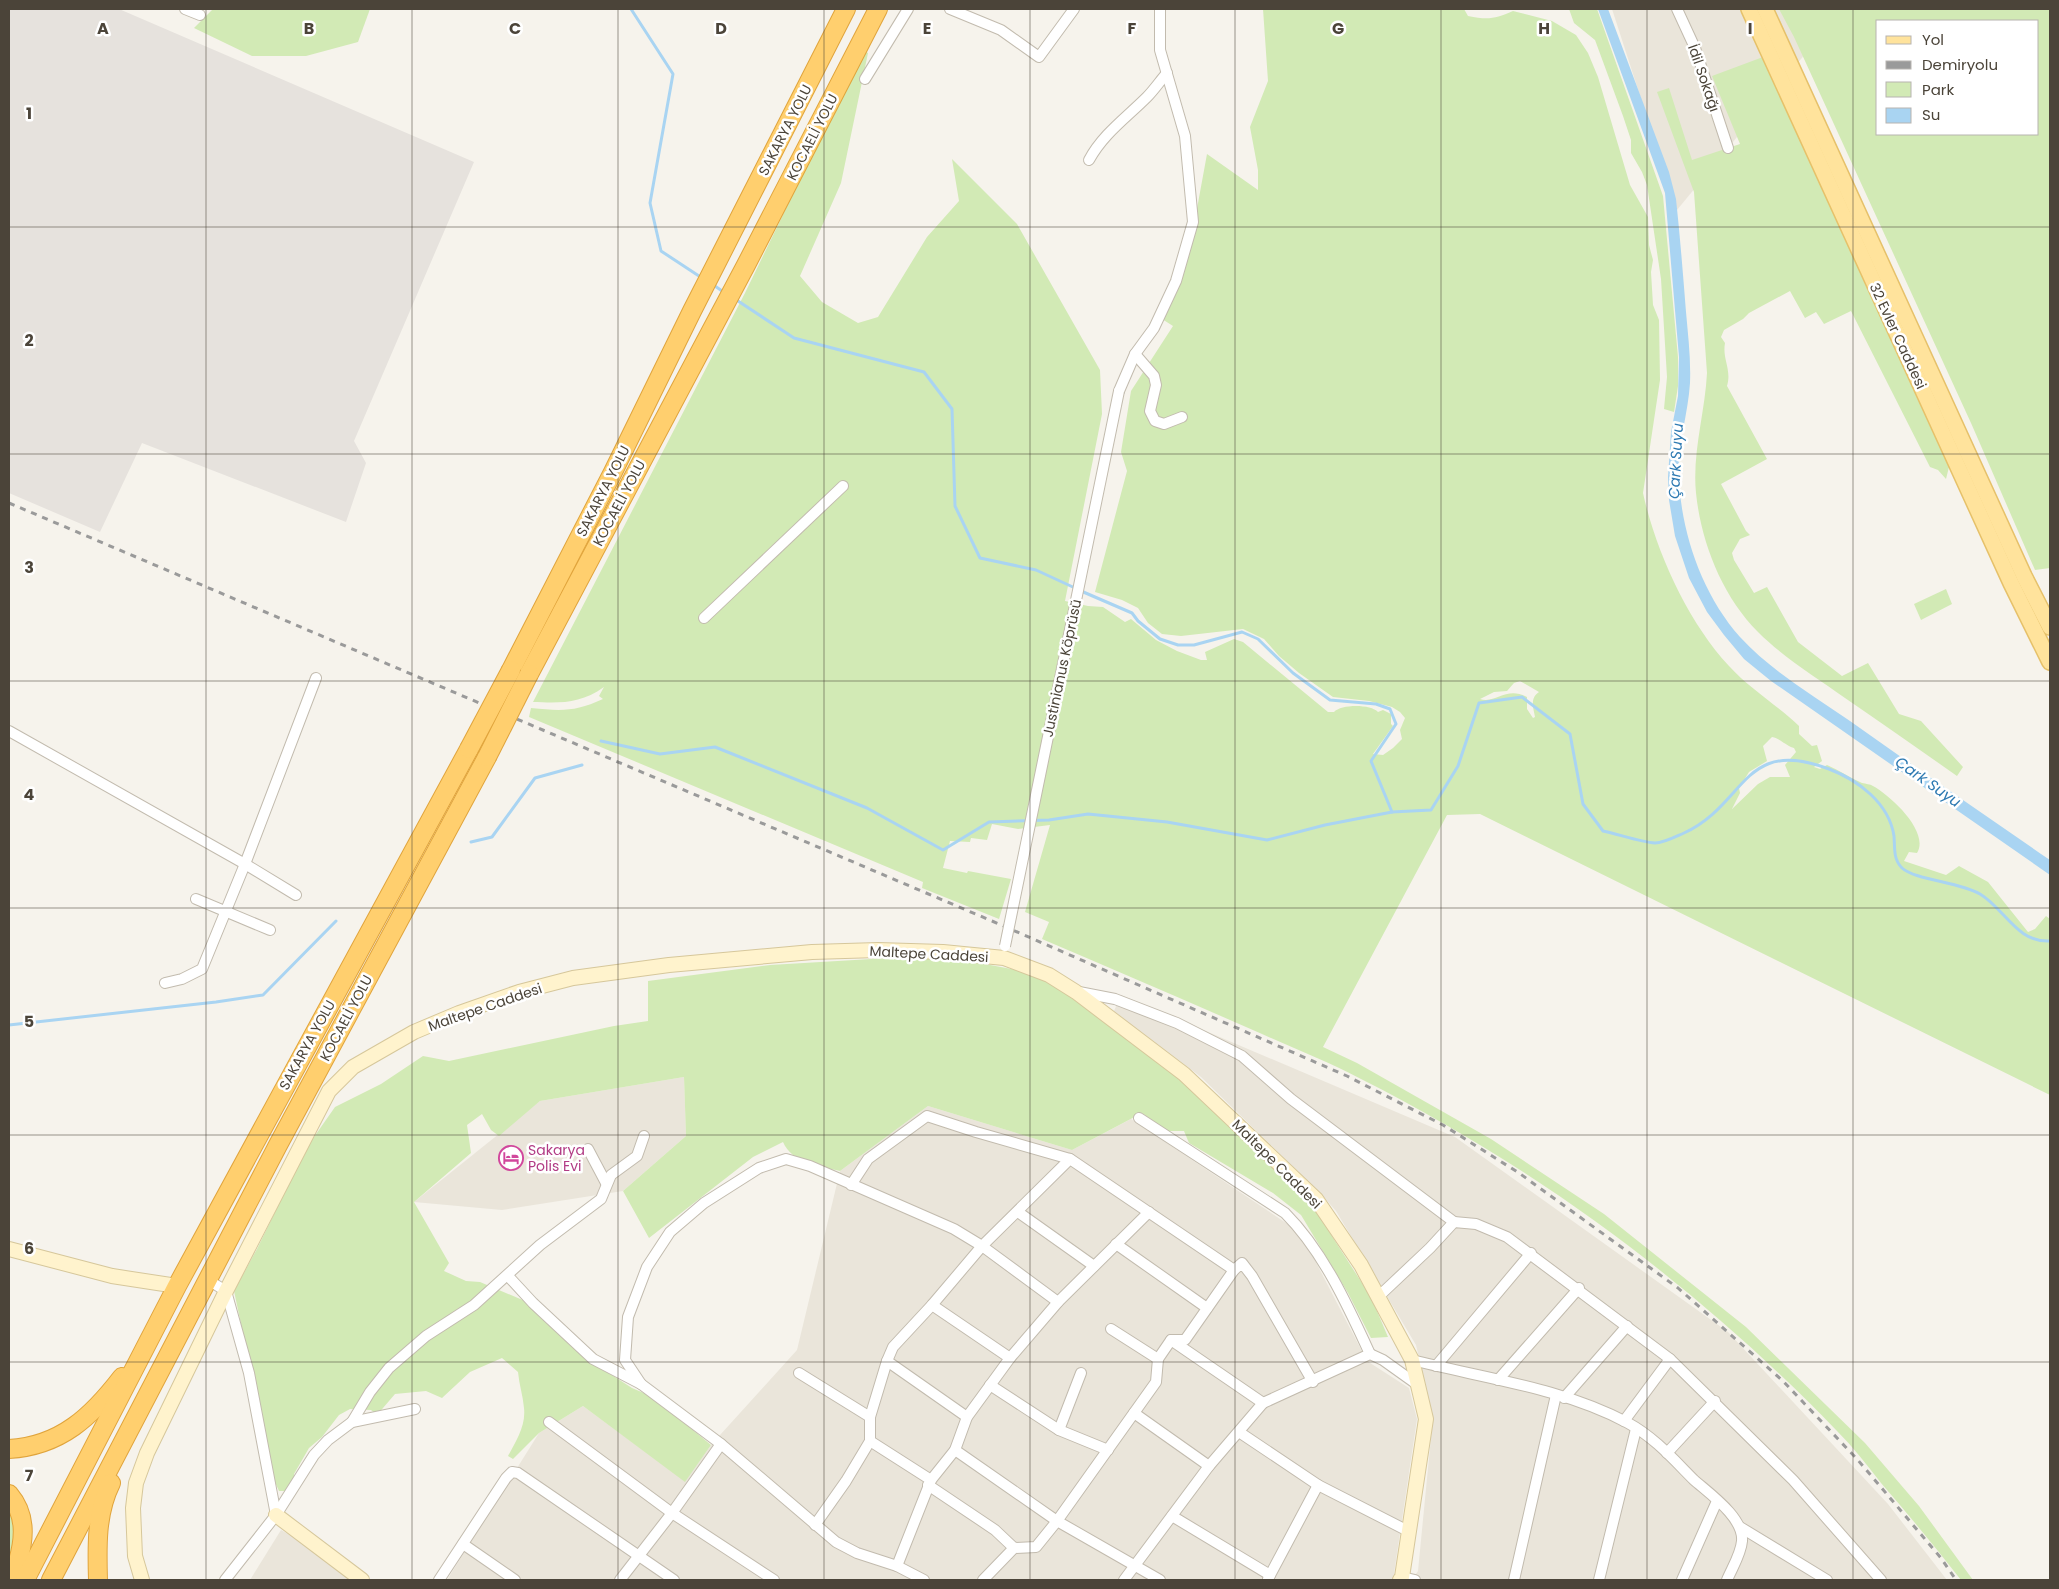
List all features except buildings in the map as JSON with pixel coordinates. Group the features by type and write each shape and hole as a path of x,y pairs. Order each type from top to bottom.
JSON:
{"highway":[{"name":"SAKARYA YOLU","path":"149,1343 177,1286 511,670 846,9"},
{"name":"KOCAELİ YOLU","path":"208,1280 278,1145 487,757 878,9"},
{"path":"50,1580 208,1280"},
{"path":"98,1580 97,1532 107,1490 208,1280"},
{"path":"9,1449 25,1448 66,1433 103,1402 149,1343"},
{"path":"25,1580 149,1343"},
{"path":"9,1494 20,1512 23,1525 22,1551 14,1580"}],"main road":[{"name":"32 Evler Caddesi","path":"1749,9 2003,565 2050,662"},
{"name":"32 Evler Caddesi","path":"1765,9 2024,576 2050,627"}],"street":[{"path":"185,9 200,16"},
{"path":"866,79 908,9"},
{"path":"950,9 1001,30 1039,57 1074,9"},
{"name":"Justinianus Köprüsü","path":"1004,952 1119,391 1135,354 1154,328 1176,281 1193,222 1185,136 1160,50 1160,9"},
{"name":"İdil Sokağı","path":"1677,9 1694,48 1728,148"},
{"path":"1089,160 1094,150 1117,124 1148,97 1166,73"},
{"path":"1135,354 1154,376 1156,385 1150,411 1155,421 1164,424 1182,417"},
{"path":"704,618 843,486"},
{"path":"165,983 182,979 202,969 245,864 316,678"},
{"path":"9,731 245,864 296,895"},
{"path":"196,899 270,930"},
{"name":"Maltepe Caddesi","path":"142,1580 135,1556 133,1508 136,1482 146,1453 226,1291 329,1091 353,1067 414,1032 459,1013 519,992 574,978 669,966 812,952 878,950 1004,952 1049,975 1076,992 1184,1074 1316,1199 1361,1265 1412,1360 1426,1419 1405,1579"},
{"path":"1076,992 1115,999 1177,1023 1242,1056 1291,1100 1454,1222 1476,1224 1508,1236 1579,1288 1670,1359 1715,1401 1793,1480 1882,1580"},
{"path":"851,1185 868,1159 927,1116 1070,1159 1234,1270"},
{"path":"1139,1118 1285,1213 1303,1231 1347,1306 1370,1354 1383,1360 1418,1385"},
{"path":"225,1580 276,1515 314,1455 328,1440 352,1422 370,1392 389,1368 426,1336 474,1305 540,1245 601,1199 606,1183 611,1175 637,1156 644,1136"},
{"path":"588,1149 606,1183"},
{"path":"641,1384 625,1360 628,1317 647,1267 670,1232 704,1203 759,1168 786,1159 810,1166 954,1229 982,1246 1058,1302"},
{"path":"815,1525 846,1481 870,1441 870,1417 886,1361 893,1347 982,1246 1070,1159"},
{"path":"1018,1212 1094,1266"},
{"path":"897,1566 930,1483 955,1450 967,1417 1010,1358 1058,1302 1148,1212"},
{"path":"1378,1297 1430,1248 1454,1222"},
{"path":"1116,1244 1207,1308"},
{"path":"9,1249 112,1276 177,1286"},
{"path":"1436,1366 1531,1253"},
{"path":"1171,1340 1185,1340 1234,1270 1242,1263 1252,1276 1312,1382"},
{"path":"508,1276 533,1303 593,1359 641,1384 721,1444 815,1525 843,1546 897,1566 924,1580"},
{"path":"208,1280 226,1291 249,1373 276,1515 362,1580"},
{"path":"1498,1380 1579,1288"},
{"path":"932,1305 1010,1358"},
{"path":"1514,1580 1560,1397 1627,1326"},
{"path":"1111,1329 1158,1359"},
{"path":"983,1580 1014,1548 1036,1547 1057,1521 1156,1382 1158,1359 1171,1340"},
{"path":"1171,1340 1263,1403"},
{"path":"1124,1580 1209,1466 1263,1403 1370,1354"},
{"path":"1624,1421 1670,1359"},
{"path":"1412,1360 1560,1397 1624,1421 1667,1453 1732,1515 1740,1527 1827,1580"},
{"path":"886,1361 967,1417"},
{"path":"799,1373 870,1417"},
{"path":"1060,1430 1081,1373"},
{"path":"990,1385 1060,1430 1108,1450"},
{"path":"1667,1453 1715,1401"},
{"path":"352,1422 414,1409"},
{"path":"1134,1413 1209,1466"},
{"path":"549,1422 672,1513 774,1580"},
{"path":"1599,1580 1636,1429"},
{"path":"1239,1432 1318,1485 1410,1532"},
{"path":"870,1441 994,1530 1014,1548"},
{"path":"620,1580 672,1513 721,1444"},
{"path":"955,1450 1057,1521 1160,1580"},
{"path":"439,1580 506,1478 512,1472 518,1473 674,1580"},
{"path":"1172,1516 1269,1577 1318,1485"},
{"path":"1682,1580 1717,1501"},
{"path":"1727,1580 1742,1541 1740,1527"},
{"path":"462,1544 515,1580"}],"shaded area":[{"path":"9,9 119,9 474,162 354,441 366,463 346,522 142,443 100,532 9,493"},
{"path":"1612,9 1834,9 1829,25 1677,210"},
{"path":"1121,995 1455,1137 1728,1332 1888,1504 1947,1580 1412,1580 1418,1571 1433,1417 1416,1345 1336,1211 1201,1077 1114,1011"},
{"path":"684,1077 686,1136 623,1191 502,1210 414,1202 540,1101"},
{"path":"928,1106 1072,1150 1131,1119 1289,1225 1306,1243 1367,1361 1409,1388 1417,1419 1393,1580 447,1580 539,1433 583,1406 685,1481 711,1445 797,1350 840,1171"},
{"path":"281,1530 342,1564 360,1580 250,1580"}],"green space":[{"path":"213,9 370,9 358,42 306,56 252,56 194,28"},
{"path":"1263,9 1464,9 1468,16 1481,18 1501,16 1513,11 1552,21 1576,35 1588,53 1598,77 1630,185 1648,217 1649,245 1653,260 1651,272 1653,305 1659,320 1660,380 1643,493 1656,539 1687,607 1700,629 1729,666 1799,726 1799,734 1812,746 1817,745 1822,761 1814,767 1820,769 1827,765 1862,783 1872,785 1907,815 1914,825 1920,845 1917,853 1909,852 1904,861 1946,875 1959,866 1988,882 2028,932 2035,929 2046,916 2050,919 2050,1095 1480,814 1447,815 1323,1047 1357,1063 1491,1139 1604,1214 1746,1327 1865,1443 1919,1506 1973,1580 1961,1580 1849,1443 1784,1378 1672,1280 1614,1235 1553,1192 1491,1151 1427,1114 1349,1073 1042,939 1049,922 1025,912 1050,825 1018,829 992,824 987,840 971,838 970,842 950,841 943,868 1011,879 999,919 922,888 923,882 529,717 531,708 568,710 603,699 599,696 604,687 587,697 570,701 533,702 745,293 863,50 868,53 841,183 800,276 822,302 858,323 878,317 927,237 959,201 952,159 1017,224 1100,370 1102,414 1065,601 1103,607 1125,622 1131,619 1156,640 1177,651 1201,660 1207,660 1205,652 1234,639 1243,642 1328,712 1334,712 1349,706 1363,706 1378,712 1383,710 1391,714 1391,724 1393,726 1373,754 1383,755 1393,748 1402,739 1400,730 1405,718 1400,712 1392,707 1369,701 1333,697 1299,673 1279,656 1264,639 1243,629 1181,636 1162,634 1148,623 1138,608 1122,600 1095,592 1127,471 1121,452 1131,391 1173,326 1162,319 1196,214 1207,154 1258,190 1258,170 1250,127 1268,81","holes":["1520,681 1539,692 1533,700 1535,717 1533,718 1527,709 1527,697 1520,694 1513,693 1486,700 1480,699 1494,692 1507,691 1514,683","1772,737 1794,748 1796,752 1785,765 1790,777 1770,777 1758,784 1732,809 1740,793 1739,788 1749,772 1767,761 1763,746"]},
{"path":"1569,9 1597,9 1663,196 1678,357 1678,386 1674,412 1664,409 1667,377 1661,279 1647,185 1631,153 1631,140 1595,40 1574,23"},
{"path":"1779,9 2050,9 2050,568 2035,570 1971,423 1794,37"},
{"path":"1763,57 1949,467 1946,479 1938,470 1930,467 1851,311 1824,324 1816,312 1805,318 1790,291 1749,313 1743,319 1724,330 1721,337 1725,343 1724,349 1728,374 1727,386 1767,459 1721,484 1750,535 1740,539 1732,553 1734,560 1754,593 1767,587 1798,642 1842,676 1868,663 1899,714 1921,721 1963,767 1957,776 1800,667 1758,632 1734,602 1715,567 1708,549 1699,512 1695,478 1707,373 1694,192 1657,92 1669,88 1692,160 1740,144 1712,76"},
{"path":"1946,589 1952,604 1921,620 1914,604"},
{"path":"922,956 948,957 1028,972 1072,994 1172,1069 1313,1204 1371,1297 1388,1337 1371,1338 1348,1293 1301,1215 1273,1193 1189,1143 1184,1131 1167,1131 1142,1113 1072,1150 928,1106 840,1171 799,1159 787,1149 783,1142 753,1157 649,1238 623,1191 686,1136 684,1077 540,1101 499,1136 491,1130 482,1114 467,1125 471,1153 414,1202 449,1263 444,1271 466,1281 480,1282 525,1301 604,1370 632,1388 653,1397 711,1445 685,1482 583,1406 539,1433 513,1459 508,1456 522,1427 524,1408 518,1372 502,1358 470,1372 442,1398 426,1391 395,1394 377,1415 371,1410 350,1409 339,1415 322,1437 309,1448 294,1474 295,1481 289,1491 279,1491 274,1480 234,1291 257,1249 307,1147 335,1107 381,1084 423,1056 449,1061 614,1026 648,1021 648,981 770,965"},
{"path":"9,1508 15,1524 16,1543 9,1580"}],"water":[{"name":"Çark Suyu","path":"1598,9 1608,9 1669,172 1676,199 1690,356 1689,395 1679,458 1679,483 1681,504 1690,545 1705,584 1727,621 1740,637 1765,661 2050,860 2050,875 1771,681 1744,659 1707,612 1689,578 1675,536 1669,500 1668,477 1671,432 1678,396 1679,357 1665,193"}],"waterway":[{"path":"631,9 673,74 650,203 661,251 702,278"},
{"path":"712,284 725,293"},
{"path":"735,299 794,338 924,372 952,409 955,506 980,558 1036,570 1075,588"},
{"path":"1081,591 1132,613 1138,621 1160,639 1178,645 1194,645 1242,632 1258,639 1293,673 1330,700 1376,704 1390,709 1396,724 1371,761 1392,812"},
{"path":"601,741 660,754 715,747 867,808 943,850 989,822 1049,820 1088,814 1167,822 1267,840 1325,825 1392,812 1431,810 1458,766 1479,703 1522,697 1570,734 1583,804 1603,831 1636,840 1655,843 1666,841 1705,821 1748,778 1762,767 1778,761 1800,761 1829,769 1851,779 1879,803 1891,824 1896,857 1902,868 1908,872 1980,894 1989,900 2020,931 2029,937 2050,941"},
{"path":"471,842 492,837 535,778 582,765"},
{"path":"9,1025 263,995 336,921"}],"railway":[{"path":"9,503 992,921 1347,1076 1443,1125 1519,1173 1678,1288 1783,1381 1857,1459 1941,1558 1956,1580"}],"place":[{"name":"Sakarya Polis Evi","path":"511,1158"}]}
